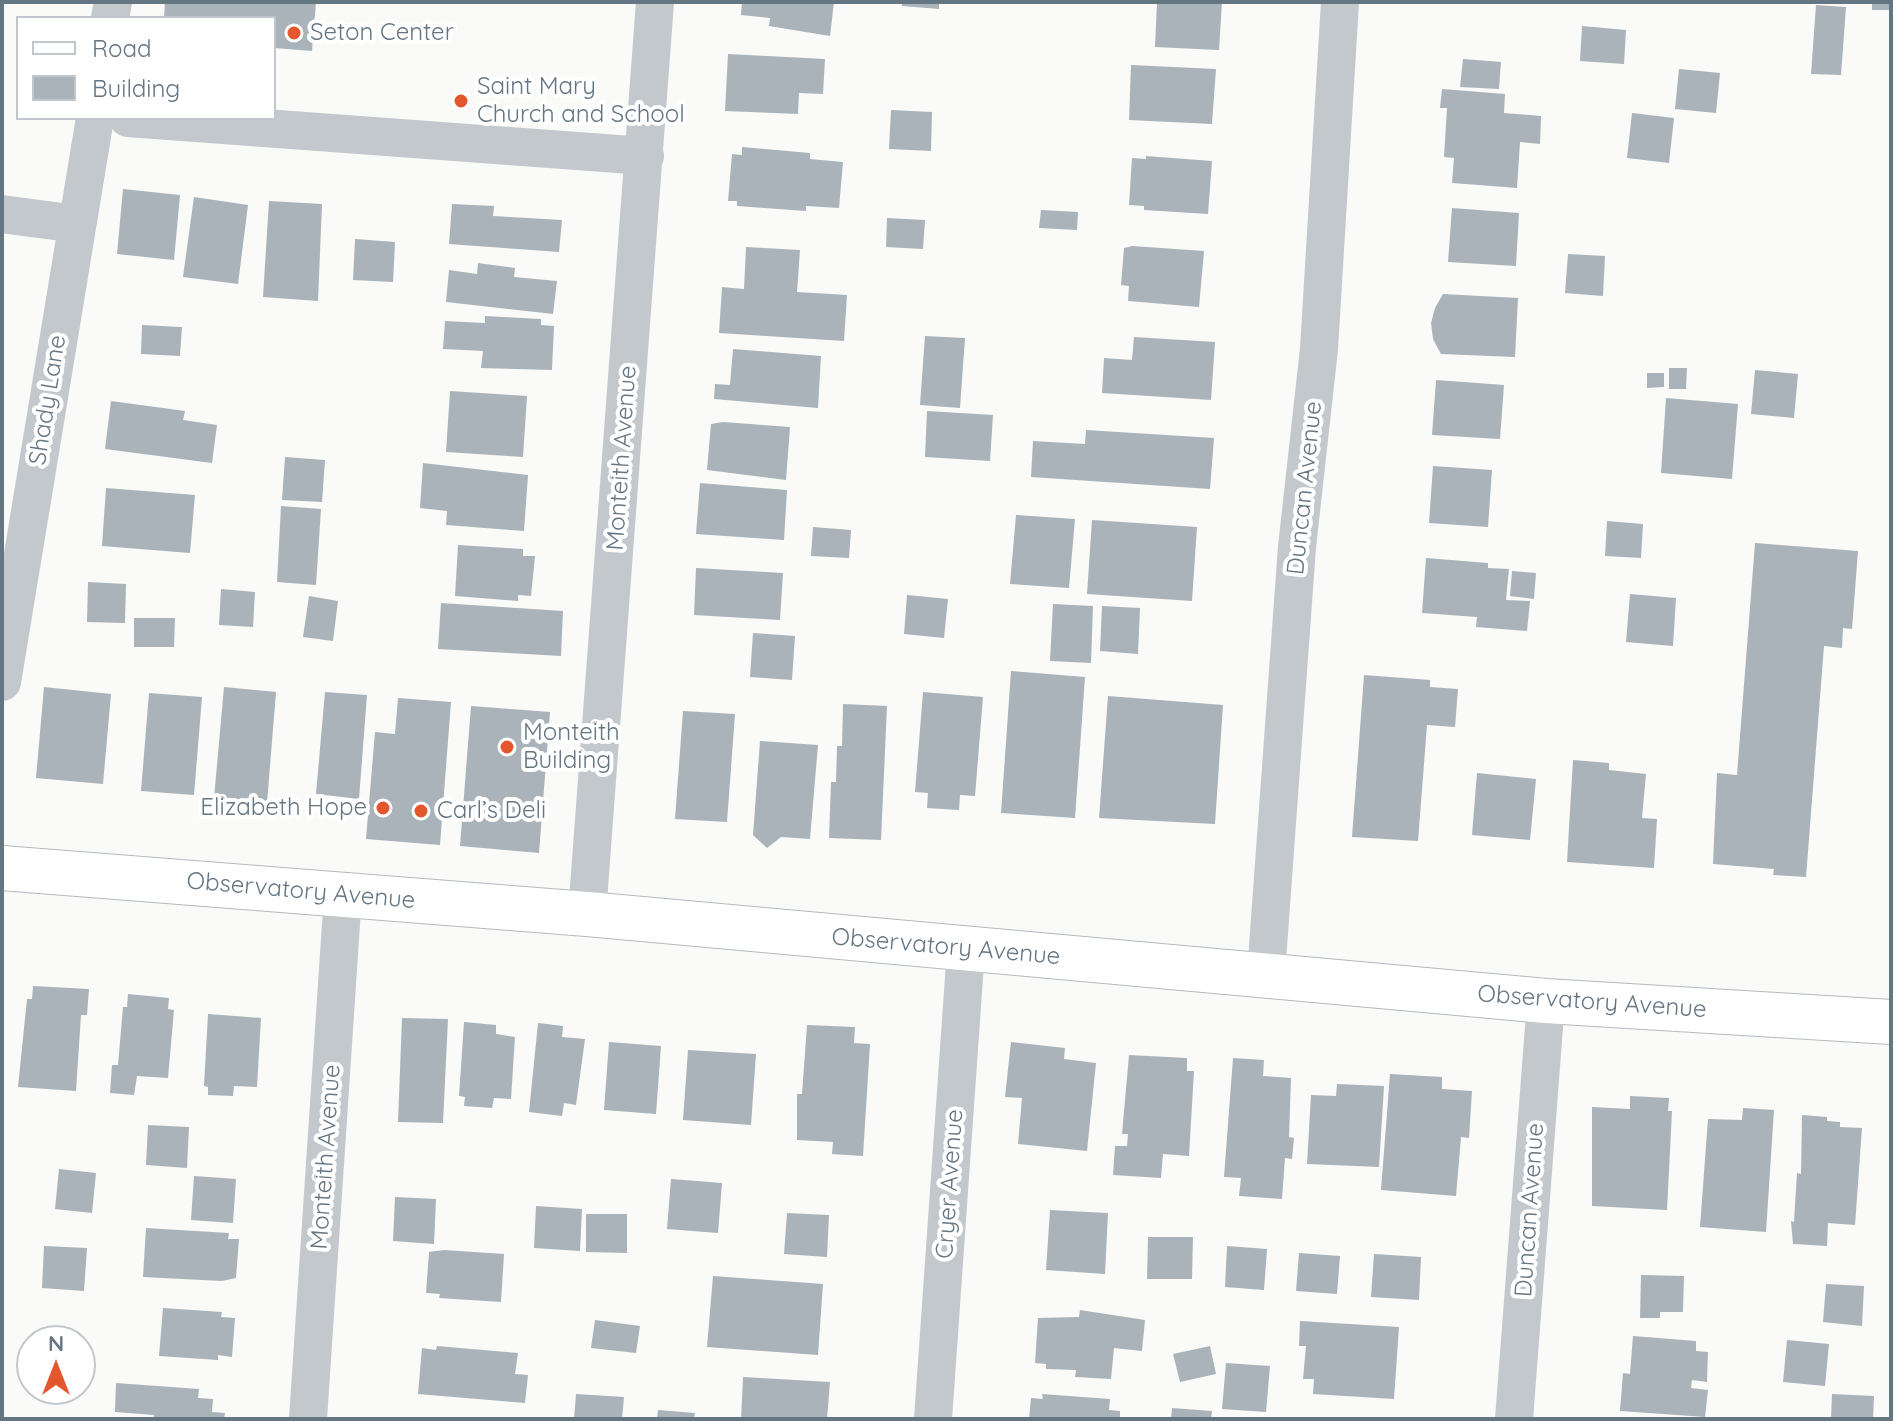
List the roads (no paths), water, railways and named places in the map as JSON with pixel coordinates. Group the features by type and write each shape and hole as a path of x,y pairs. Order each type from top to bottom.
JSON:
{"street":[{"name":"Monteith Avenue","path":"587,914 655,2"},
{"name":"Duncan Avenue","path":"1266,974 1297,547 1319,349 1340,2"},
{"name":"Shady Lane","path":"2,682 95,120"},
{"path":"155,120 645,156"},
{"path":"2,214 77,224"},
{"name":"Observatory Avenue","path":"2,868 587,914 1546,1001 1891,1022"},
{"name":"Monteith Avenue","path":"308,1419 343,894"},
{"name":"Cryer Avenue","path":"933,1419 966,949"},
{"name":"Duncan Avenue","path":"1514,1419 1546,1001"}],"place":[{"name":"Seton Center","path":"294,33"},
{"name":"Saint Mary Church and School","path":"461,101"},
{"name":"Monteith Building","path":"507,747"},
{"name":"Elizabeth Hope","path":"383,808"},
{"name":"Carl’s Deli","path":"421,811"}]}
